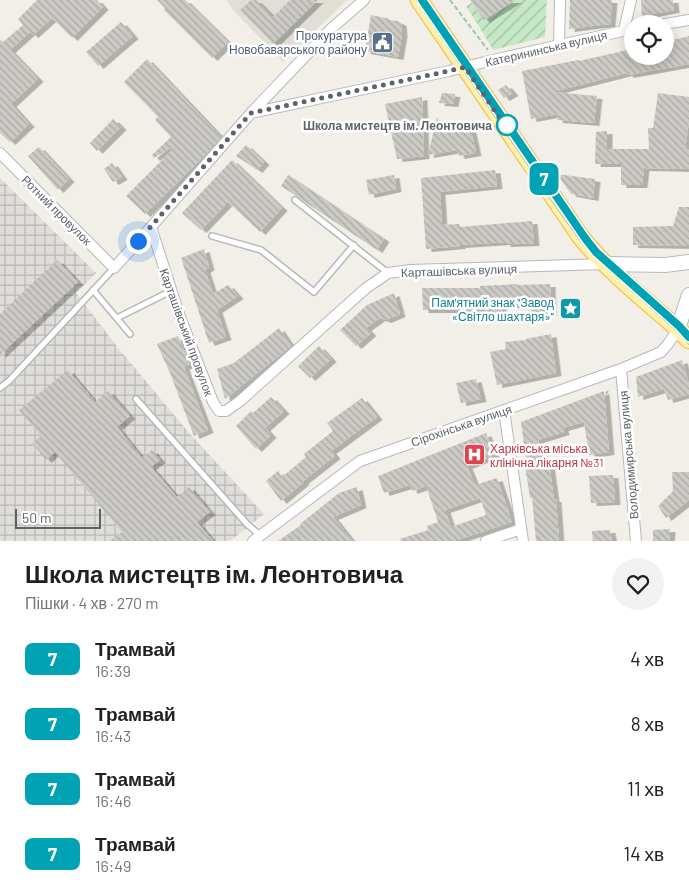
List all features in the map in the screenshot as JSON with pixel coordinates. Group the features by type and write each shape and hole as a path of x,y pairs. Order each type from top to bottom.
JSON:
{"main road":[{"path":"419,0 593,253 684,335"},
{"path":"605,264 665,265 689,262"},
{"path":"684,335 689,295"}],"street":[{"path":"114,268 251,113 332,28 364,0"},
{"path":"559,45 560,0"},
{"path":"630,15 631,0"},
{"path":"674,22 689,20"},
{"name":"Катерининська вулиця","path":"251,113 449,71 624,31"},
{"name":"Ротний провулок","path":"0,153 114,268"},
{"name":"Карташівський провулок","path":"151,227 180,317 213,402 219,411 226,411 240,401"},
{"name":"Карташівська вулиця","path":"240,401 365,289 388,273 410,270 605,264"},
{"name":"Сірохінська вулиця","path":"256,538 360,460 622,369 661,352 668,344 684,335"},
{"name":"Володимирська вулиця","path":"622,369 636,541"},
{"path":"504,410 524,541"},
{"path":"486,541 521,529"}],"lane":[{"path":"295,200 388,273"},
{"path":"212,236 261,250 314,292 354,245"},
{"path":"0,388 114,268"},
{"path":"93,290 130,334"},
{"path":"117,318 171,290"},
{"path":"136,399 247,524 256,538"}],"path":[{"path":"450,0 488,50"}],"shaded area":[{"path":"227,0 347,0 283,62 233,10"},
{"path":"0,178 96,273 76,293 119,349 190,434 264,514 230,541 0,541"}],"green space":[{"path":"516,0 547,0 545,37 493,50 466,6 472,3 484,20"}],"building":[{"path":"37,0 97,0 103,7 72,38 52,18 33,35 30,32 10,50 38,79 11,104 29,124 10,142 0,133 0,40 3,42 23,25 18,19"},
{"path":"157,0 185,0 228,42 212,58 164,10 165,8"},
{"path":"251,0 256,0 273,17 290,0 318,0 273,44 240,10"},
{"path":"470,0 516,0 484,20"},
{"path":"570,0 612,0 610,24 569,29"},
{"path":"641,0 673,0 674,10 642,15"},
{"name":"Прокуратура Новобаварського району","path":"371,15 401,23 402,34 398,57 365,51"},
{"path":"121,22 133,36 98,66 86,52"},
{"path":"689,36 689,64 628,75 627,73 552,92 597,96 594,123 557,120 558,114 531,119 522,71 624,51 624,65 674,65 674,40"},
{"path":"147,59 221,137 145,214 126,196 172,150 170,148 154,158 152,155 171,137 155,120 158,117 124,82"},
{"path":"506,85 513,93 504,98 498,90"},
{"path":"442,93 455,94 453,104 439,103"},
{"path":"658,93 689,97 689,121 685,149 689,149 689,169 644,168 642,185 621,185 621,164 595,164 596,132 607,131 607,149 649,149 648,128 653,128"},
{"path":"422,97 424,156 397,159 385,104"},
{"path":"437,117 441,126 469,121 476,153 459,156 457,150 428,155"},
{"path":"113,119 121,127 97,151 90,143"},
{"path":"246,145 264,162 257,170 236,156"},
{"path":"39,147 69,179 58,190 28,156"},
{"path":"232,160 282,208 260,232 228,202 201,230 182,213"},
{"path":"112,163 122,177 113,182 104,169"},
{"path":"495,170 497,186 440,192 442,225 459,224 460,227 532,221 534,243 505,244 505,242 426,249 421,178"},
{"path":"557,174 595,179 593,198 571,194"},
{"path":"288,175 384,239 377,250 281,186"},
{"path":"394,175 396,189 369,195 366,180"},
{"path":"679,207 689,207 689,246 633,245 633,227 673,226"},
{"path":"204,249 209,267 205,270 213,294 228,285 238,296 217,310 226,337 209,343 181,258"},
{"path":"57,260 78,282 0,355 0,314"},
{"path":"550,284 551,313 531,313 531,304 501,306 502,318 482,319 482,310 423,310 422,288 480,288 480,286"},
{"path":"394,293 400,314 386,320 380,318 366,328 371,333 356,346 340,330 367,305"},
{"path":"279,328 291,346 225,399 217,369 234,363"},
{"path":"551,334 556,373 497,385 490,352 506,349 505,342 526,340"},
{"path":"178,336 190,364 184,367 208,430 194,436 157,344"},
{"path":"319,346 331,359 310,378 298,366"},
{"path":"682,360 689,384 689,394 668,400 664,389 638,397 636,377"},
{"path":"68,370 95,402 108,391 130,416 117,427 142,458 152,450 160,460 151,467 177,497 189,487 210,512 197,522 213,541 110,541 122,532 55,452 46,460 32,443 41,436 19,410"},
{"path":"476,379 481,399 461,403 456,383"},
{"path":"604,391 609,452 589,455 584,422 563,428 564,432 538,440 541,457 548,456 554,499 556,499 559,541 536,541 532,498 530,498 524,459 526,459 521,422"},
{"path":"271,397 284,411 265,428 271,435 256,449 236,426 251,411 253,413"},
{"path":"362,398 377,417 331,451 335,456 281,501 266,481 278,471 282,477 306,457 304,454 333,431 327,423"},
{"path":"486,433 494,455 467,466 475,485 497,478 512,522 454,541 401,541 400,539 428,530 427,526 438,522 426,486 412,491 410,485 384,493 378,476","holes":["480,498 486,515 451,527 445,510"]},
{"path":"672,472 689,472 689,500 666,518 658,506 673,491"},
{"path":"613,475 615,502 591,503 589,476"},
{"path":"357,487 361,505 333,517 352,541 278,541 301,525 339,493"},
{"path":"670,529 669,541 653,541 653,530"},
{"path":"610,530 612,541 593,541 592,531"}],"tram line":[{"path":"416,0 581,242 602,264 684,338 689,345"},
{"name":"7","path":"422,0 558,201 596,252 689,337"}],"place":[{"name":"Прокуратура Новобаварського району","path":"383,42"},
{"name":"Школа мистецтв ім. Леонтовича","path":"507,125"},
{"name":"Пам'ятний знак \"Завод «Світло шахтаря»\"","path":"570,309"},
{"name":"Харківська міська клінічна лікарня №31","path":"474,455"}],"route":[{"path":"138,241 251,113 465,67 501,120 507,125"}]}
